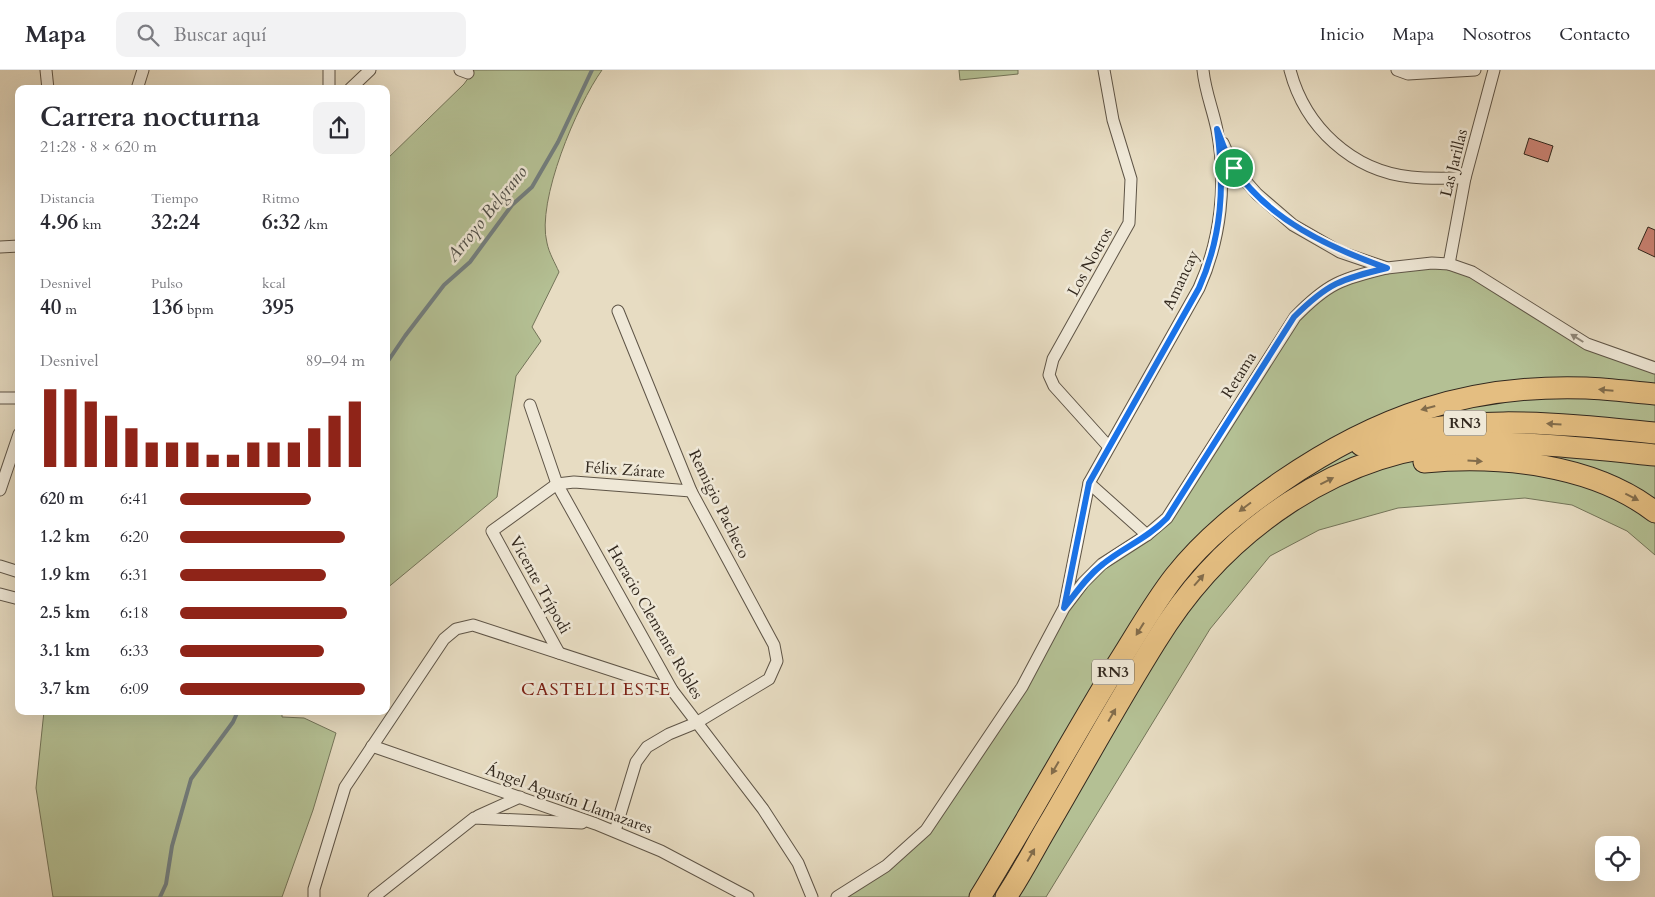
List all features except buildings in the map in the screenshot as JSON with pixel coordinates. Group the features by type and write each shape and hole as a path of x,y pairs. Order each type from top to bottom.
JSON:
{"highway":[{"path":"1285,479 1334,447 1373,427 1401,416 1464,398 1526,391 1585,388 1655,394"},
{"name":"RN3","path":"980,897 1080,726 1173,578 1197,550 1224,525 1285,479 1355,447 1426,428 1447,425 1486,422 1536,423 1655,433"},
{"name":"RN3","path":"1006,897 1155,642 1184,598 1216,561 1255,526 1299,496 1357,468 1413,452 1471,443 1542,444 1655,455"},
{"path":"1357,468 1449,460 1540,467 1577,475 1609,485 1638,499 1655,512"}],"street":[{"path":"46,70 48,85"},
{"path":"138,85 144,70"},
{"path":"329,70 329,85"},
{"path":"354,85 370,70"},
{"name":"Los Notros","path":"1104,70 1113,120 1131,179 1129,223 1053,359 1048,375 1054,386 1108,446"},
{"name":"Amancay","path":"1064,608 1089,483 1108,446 1199,288 1208,267 1222,194 1222,167 1217,129 1203,70"},
{"path":"1290,70 1308,114 1335,145 1370,168 1412,178 1465,178"},
{"path":"1397,70 1408,74 1475,70"},
{"name":"Las Jarillas","path":"1449,264 1465,178 1494,70"},
{"path":"1217,129 1234,168 1256,194 1293,225 1340,252 1387,268"},
{"path":"0,247 15,246"},
{"name":"Retama","path":"1064,608 1102,564 1147,536 1167,518 1294,317 1322,290 1343,279 1387,268 1432,262 1449,264 1472,272 1587,344 1655,368"},
{"name":"Remigio Pacheco","path":"618,311 691,492 774,645 777,662 768,679 696,723"},
{"path":"0,398 15,398"},
{"name":"Horacio Clemente Robles","path":"530,405 557,484 672,690 762,809 798,863 812,897"},
{"path":"0,490 15,446"},
{"name":"Félix Zárate","path":"557,484 574,482 691,492"},
{"path":"1089,483 1147,536"},
{"name":"Vicente Trípodi","path":"557,484 492,531 559,653"},
{"path":"0,566 15,571"},
{"path":"0,594 15,599"},
{"path":"838,897 886,866 926,830 1022,687 1064,608"},
{"name":"Vicente Trípodi","path":"372,746 444,639 456,629 473,625 672,690"},
{"path":"615,831 636,762 647,746 669,734 696,723"},
{"path":"314,897 314,889 339,799 344,786 372,746"},
{"name":"Ángel Agustín Llamazares","path":"372,746 615,831 661,851 748,897"},
{"path":"374,897 474,818 520,797"},
{"path":"474,818 596,824"}],"green space":[{"path":"474,70 602,70 581,106 571,129 561,154 547,203 545,225 547,243 559,272 532,327 541,341 516,376 497,497 390,586 390,156 464,84"},
{"path":"959,70 1018,70 1018,74 960,80"},
{"path":"1449,264 1587,344 1655,368 1655,555 1627,531 1572,505 1525,498 1398,508 1319,530 1270,556 1210,629 1046,897 839,897 926,830 1083,583 1159,526 1295,317 1343,279"},
{"path":"44,715 282,715 282,717 304,718 336,733 313,810 282,897 53,897 36,788"}],"waterway":[{"name":"Arroyo Belgrano","path":"390,358 444,285 470,262 512,205 532,187 558,142 592,70"},
{"name":"Arroyo Belgrano","path":"160,897 166,884 172,846 191,779 236,715"}],"district":[{"name":"CASTELLI ESTE","path":"596,689"}],"route":[{"path":"1217,129 1234,168 1256,194 1293,225 1340,252 1387,268 1343,279 1322,290 1294,317 1167,518 1147,536 1102,564 1064,608 1089,483 1108,446 1199,288 1208,267 1222,194 1222,167 1217,129"}]}
